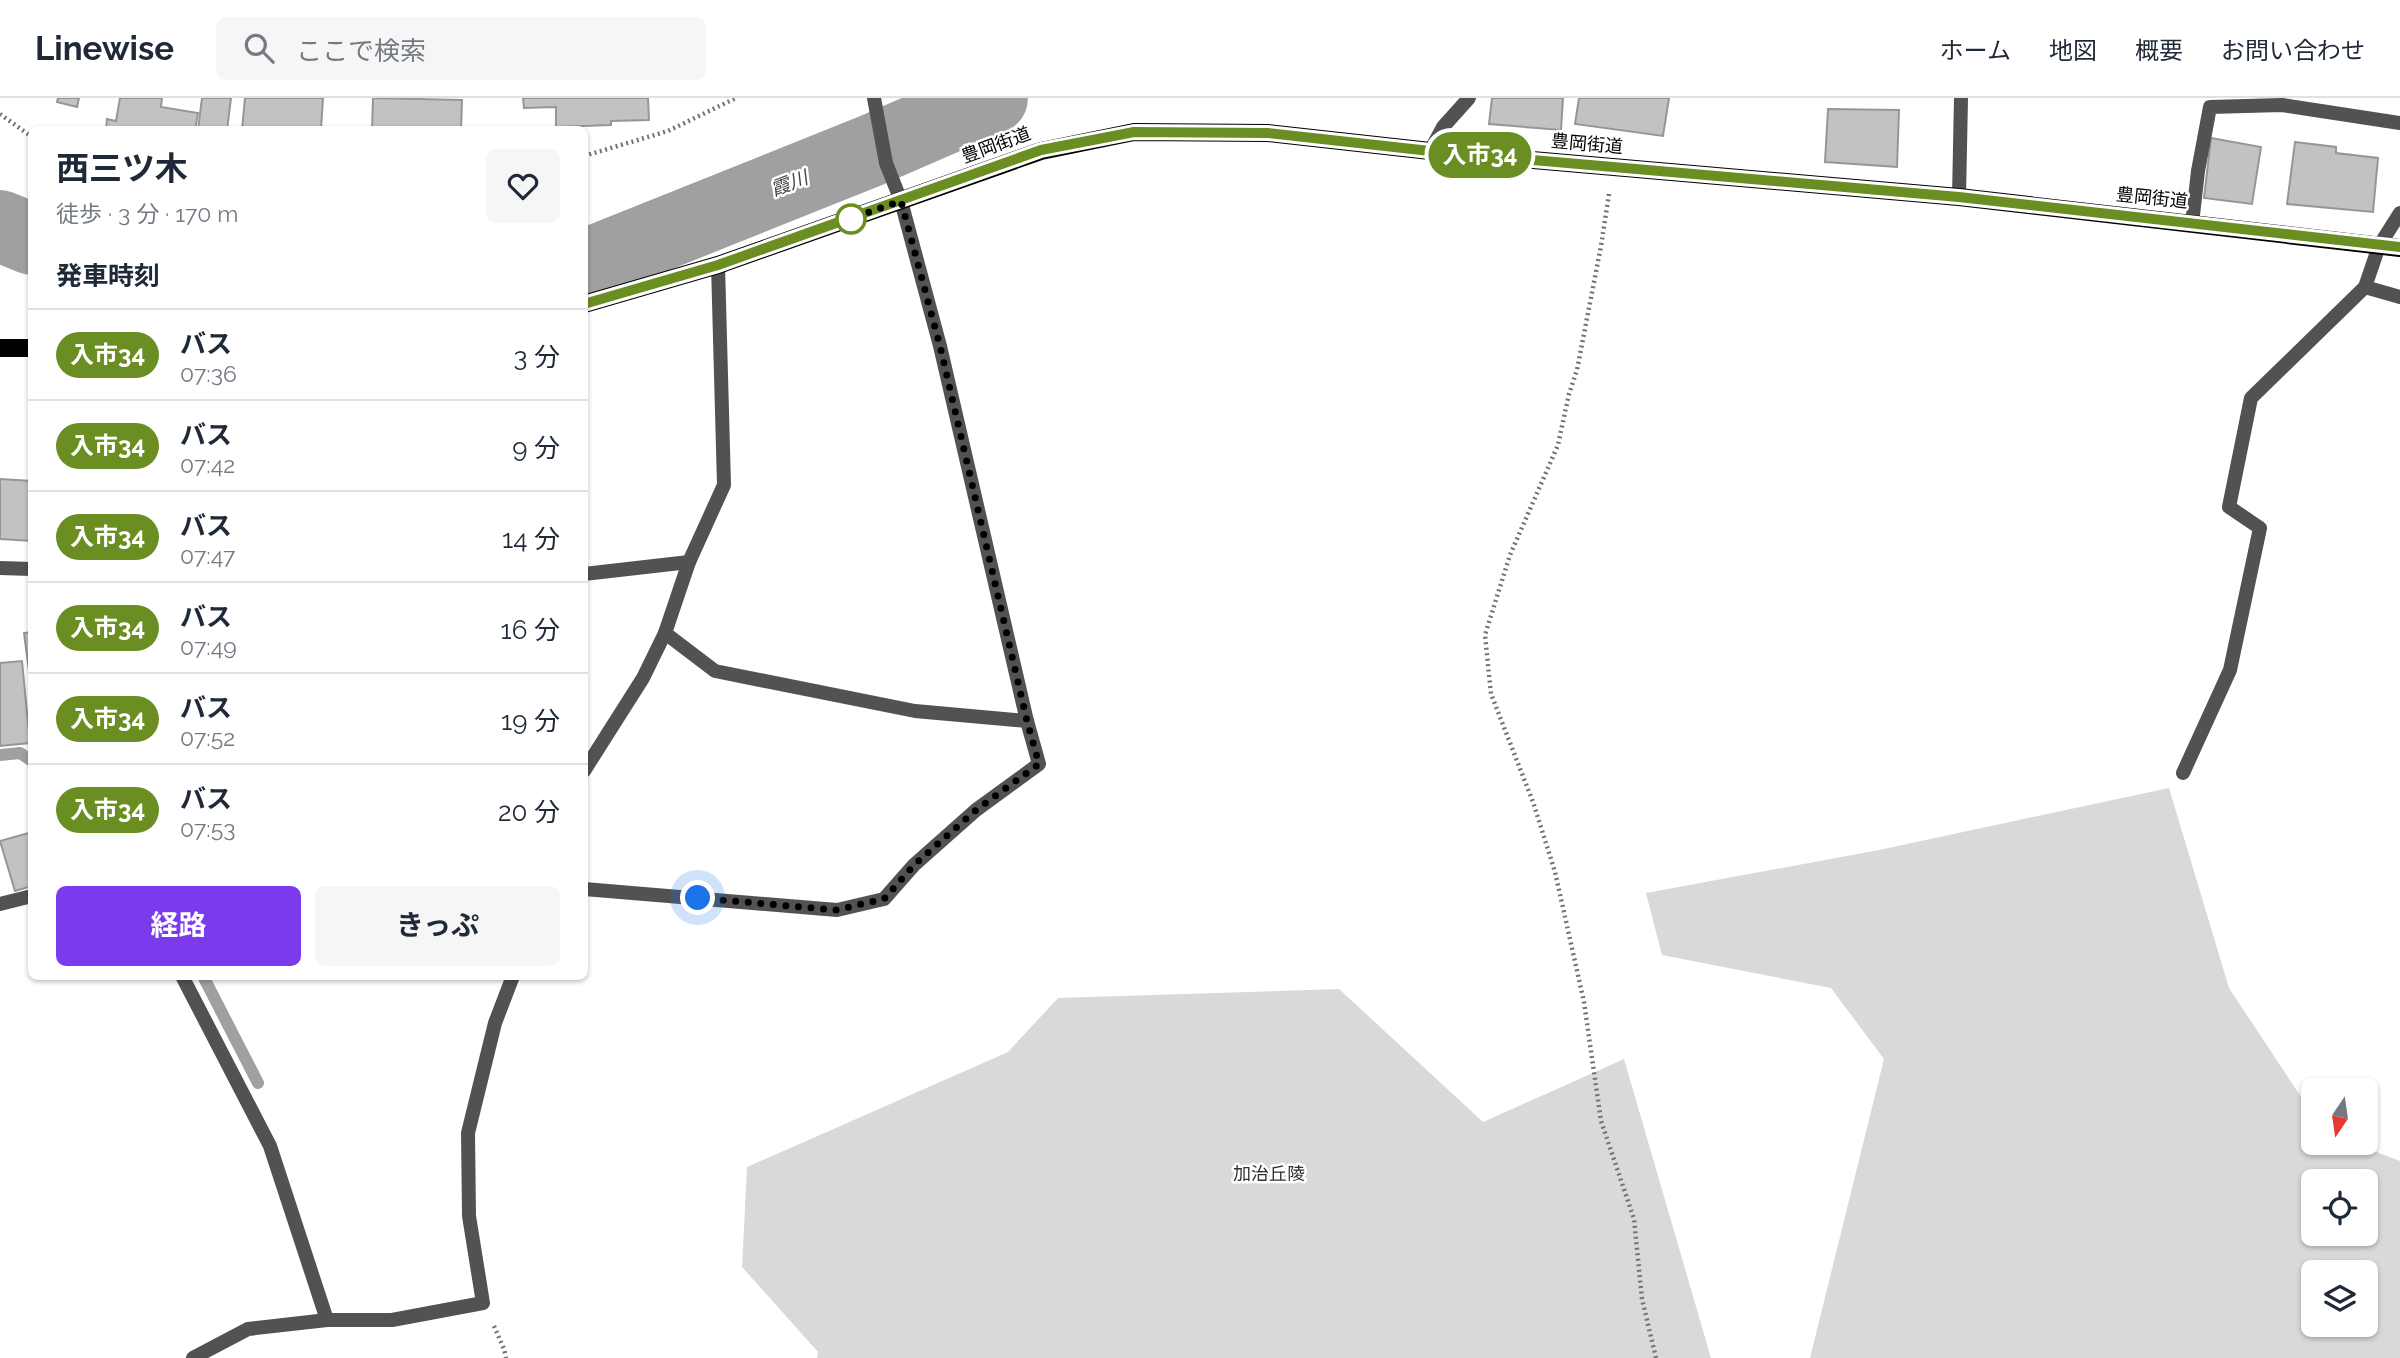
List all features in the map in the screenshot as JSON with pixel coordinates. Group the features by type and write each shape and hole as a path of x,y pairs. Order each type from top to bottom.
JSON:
{"main road":[{"name":"豊岡街道","path":"588,303 718,265 1041,150 1134,132 1268,133 1430,151 1959,197 2400,248"},
{"path":"0,348 28,348"}],"street":[{"path":"588,888 836,910 884,899 914,865 976,810 1039,764 940,346 901,201 886,163 874,98"},
{"path":"1430,151 1443,127 1469,98"},
{"path":"1959,197 1961,98"},
{"path":"2192,224 2210,107 2283,105 2400,122"},
{"path":"2183,773 2230,670 2260,528 2229,507 2251,398 2365,287 2379,246 2400,213"},
{"path":"588,765 643,678 665,633 690,562 724,485 718,265"},
{"path":"2365,287 2400,297"},
{"path":"588,574 690,562"},
{"path":"0,568 28,569"},
{"path":"665,633 715,671 915,711 1027,721"},
{"path":"0,904 28,897"},
{"path":"184,980 271,1146 327,1320"},
{"path":"193,1358 248,1329 327,1320 392,1320 483,1303 468,1216 468,1133 495,1023 511,980"}],"path":[{"path":"588,155 668,131 736,98"},
{"path":"0,114 28,134"},
{"path":"1613,167 1577,370 1569,394 1559,445 1510,555 1485,635 1491,694 1533,802 1555,872 1584,1002 1601,1121 1634,1219 1642,1299 1656,1358"}],"green space":[{"path":"2169,788 2229,988 2301,1097 2301,1155 2378,1155 2378,1153 2400,1161 2400,1358 1810,1358 1884,1059 1831,988 1662,955 1646,893 1879,850"},
{"name":"加治丘陵","path":"1339,989 1483,1122 1624,1059 1711,1358 817,1358 818,1352 742,1267 747,1167 1008,1052 1058,998"}],"building":[{"path":"58,98 79,98 77,107 57,102"},
{"path":"120,98 162,98 161,107 198,113 196,126 106,126 107,119 116,121"},
{"path":"202,98 231,98 228,126 198,126"},
{"path":"245,98 323,98 321,126 242,126"},
{"path":"373,98 462,100 461,126 372,126"},
{"path":"523,98 648,98 649,120 611,121 611,125 556,126 556,107 524,108"},
{"path":"1492,98 1563,98 1561,130 1489,124"},
{"path":"1579,98 1669,98 1663,136 1575,124"},
{"path":"1828,109 1899,110 1897,167 1825,162"},
{"path":"2211,138 2261,147 2252,204 2204,198"},
{"path":"2295,142 2336,147 2336,153 2378,158 2373,212 2287,204"},
{"path":"0,479 28,481 28,541 0,539"},
{"path":"28,632 28,663 24,633"},
{"path":"22,661 28,743 0,746 0,663"},
{"path":"28,833 28,887 15,891 0,841"}],"waterway":[{"name":"霞川","path":"588,263 870,151 992,98"},
{"name":"霞川","path":"0,226 28,237"},
{"path":"0,755 20,753 28,758"},
{"path":"205,980 258,1083"}],"bus line":[{"name":"入市34","path":"588,303 718,265 1041,150 1134,132 1268,133 1430,151 1959,197 2400,247"}],"route":[{"path":"698,898 836,910 884,899 914,865 976,810 1039,764 940,346 901,201 851,219"}]}
